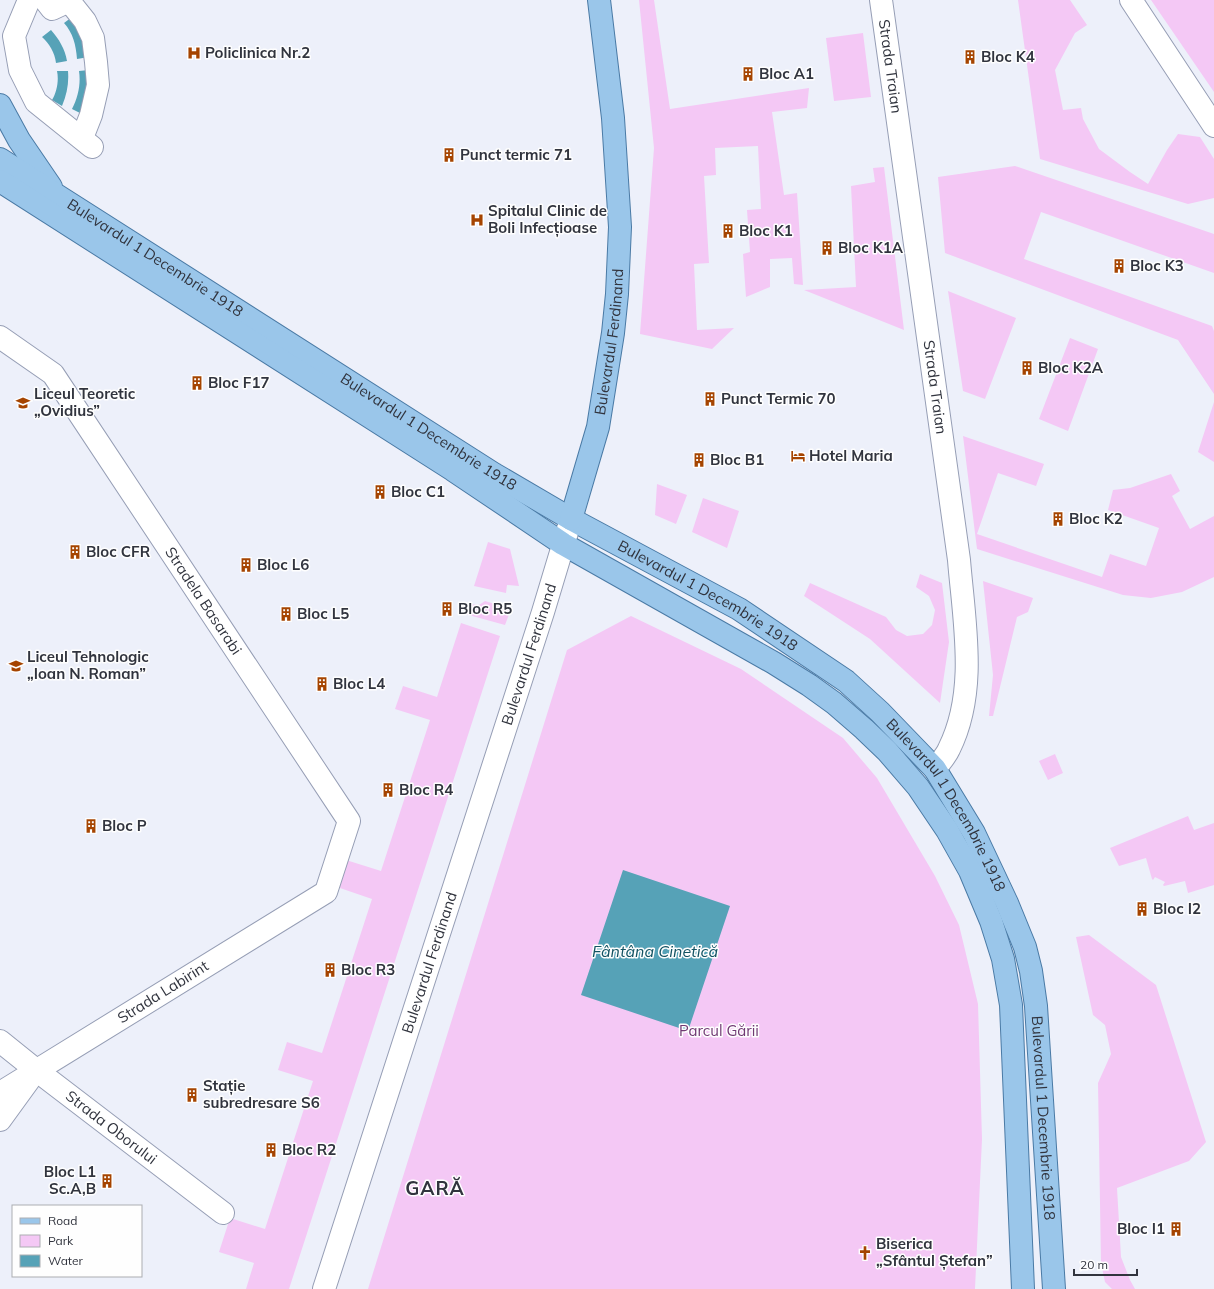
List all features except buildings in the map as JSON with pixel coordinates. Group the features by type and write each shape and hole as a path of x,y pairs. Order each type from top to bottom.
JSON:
{"main road":[{"name":"Bulevardul Ferdinand","path":"571,519 598,427 613,333 617,286 620,227 613,118 599,0"},
{"path":"0,105 19,140 56,195"},
{"name":"Bulevardul 1 Decembrie 1918","path":"0,159 494,474 571,519 740,609 846,682 880,712 935,769 967,822 988,861 1025,947 1031,971 1036,1006 1054,1289"},
{"name":"Bulevardul 1 Decembrie 1918","path":"0,181 453,470 563,544 774,663 809,685 834,703 864,729 887,752 918,787 947,830 970,871 991,920 1003,959 1011,1006 1023,1289"}],"street":[{"path":"29,0 14,36 20,70 36,102 87,143 91,115 98,86 93,38 85,21 69,1 52,9 45,0"},
{"name":"Strada Traian","path":"881,0 959,560 967,650 964,702 957,732 949,750 935,769"},
{"path":"1131,0 1214,126"},
{"name":"Stradela Basarabi","path":"0,337 53,374 349,821 326,892"},
{"name":"Bulevardul Ferdinand","path":"324,1289 542,616 571,519"},
{"name":"Strada Labirint","path":"0,1093 326,892"},
{"name":"Strada Oborului","path":"0,1041 223,1212"},
{"path":"0,1120 36,1070"}],"green space":[{"path":"639,0 654,0 670,109 809,88 807,108 772,112 784,195 797,193 803,285 794,284 792,258 770,259 770,287 746,297 743,254 750,252 747,210 761,209 758,146 715,148 716,175 704,176 709,263 694,264 697,330 734,328 712,349 640,334 654,148"},
{"path":"1018,0 1070,0 1087,25 1075,33 1055,70 1063,110 1081,108 1083,119 1099,149 1148,184 1167,150 1178,134 1200,137 1214,159 1214,198 1188,204 1040,159"},
{"path":"1151,0 1214,0 1214,92"},
{"path":"863,33 871,97 834,101 826,38"},
{"path":"1015,166 1214,234 1214,273 1041,212 1024,259 1212,326 1214,331 1214,394 1178,340 945,253 938,177"},
{"path":"884,167 904,330 804,290 856,287 851,186 875,182 873,168"},
{"path":"948,291 1016,318 985,399 963,391"},
{"path":"1070,338 1098,349 1068,431 1039,419"},
{"path":"1214,402 1214,462 1198,452"},
{"path":"963,436 1044,464 1036,486 998,473 977,534 1102,577 1110,554 1146,566 1159,528 1108,510 1113,490 1130,488 1171,474 1180,491 1172,496 1190,529 1214,516 1214,577 1182,592 1151,598 1123,595 977,549"},
{"path":"657,484 687,495 676,524 655,515"},
{"path":"703,498 739,511 727,548 692,532"},
{"path":"488,542 510,549 519,586 507,585 506,593 474,586"},
{"path":"920,574 942,583 949,642 940,703 870,639 804,596 810,583 886,617 896,630 907,636 923,634 932,625 935,610 929,596 916,587"},
{"path":"983,581 1033,598 1028,612 1017,617 993,716 989,716 993,675"},
{"path":"485,601 511,609 505,625 465,614 468,604 479,605"},
{"name":"Parcul Gării","path":"631,616 741,669 843,738 877,778 935,876 959,925 978,1004 982,1139 975,1289 368,1289 567,650"},
{"path":"461,623 500,636 289,1289 246,1289 254,1263 219,1252 230,1218 265,1229 313,1081 278,1070 287,1042 322,1053 372,899 337,887 346,860 381,871 430,720 395,709 403,686 437,697"},
{"path":"1055,754 1063,773 1048,780 1039,761"},
{"path":"1188,816 1194,830 1214,823 1214,885 1188,893 1185,881 1164,886 1163,885 1165,882 1155,877 1153,880 1152,879 1146,858 1119,866 1110,848"},
{"path":"1089,935 1156,985 1206,1142 1189,1161 1117,1188 1121,1257 1135,1289 1112,1289 1105,1282 1101,1263 1098,1083 1111,1054 1105,1025 1093,1015 1076,937"}],"water":[{"path":"72,17 89,57 77,59 74,40 64,23"},
{"path":"51,30 61,44 67,61 56,63 51,48 42,37"},
{"path":"89,70 82,114 72,109 76,100 80,81 79,71"},
{"path":"57,71 68,71 67,88 62,106 52,100 57,86"},
{"name":"Fântâna Cinetică","path":"623,870 730,906 688,1031 581,995"}],"place":[{"name":"Policlinica Nr.2","path":"194,53"},
{"name":"Bloc K4","path":"970,57"},
{"name":"Bloc A1","path":"748,74"},
{"name":"Punct termic 71","path":"449,155"},
{"name":"Spitalul Clinic de Boli Infecțioase","path":"477,220"},
{"name":"Bloc K1","path":"728,231"},
{"name":"Bloc K1A","path":"827,248"},
{"name":"Bloc K3","path":"1119,266"},
{"name":"Bloc K2A","path":"1027,368"},
{"name":"Bloc F17","path":"197,383"},
{"name":"Punct Termic 70","path":"710,399"},
{"name":"Liceul Teoretic „Ovidius”","path":"23,403"},
{"name":"Hotel Maria","path":"798,456"},
{"name":"Bloc B1","path":"699,460"},
{"name":"Bloc C1","path":"380,492"},
{"name":"Bloc K2","path":"1058,519"},
{"name":"Bloc CFR","path":"75,552"},
{"name":"Bloc L6","path":"246,565"},
{"name":"Bloc R5","path":"447,609"},
{"name":"Bloc L5","path":"286,614"},
{"name":"Liceul Tehnologic „Ioan N. Roman”","path":"16,666"},
{"name":"Bloc L4","path":"322,684"},
{"name":"Bloc R4","path":"388,790"},
{"name":"Bloc P","path":"91,826"},
{"name":"Bloc I2","path":"1142,909"},
{"name":"Bloc R3","path":"330,970"},
{"name":"Stație subredresare S6","path":"192,1095"},
{"name":"Bloc R2","path":"271,1150"},
{"name":"Bloc L1 Sc.A,B","path":"107,1181"},
{"name":"Bloc I1","path":"1176,1229"},
{"name":"Biserica „Sfântul Ștefan”","path":"865,1253"}],"district":[{"name":"GARĂ","path":"435,1188"}]}
